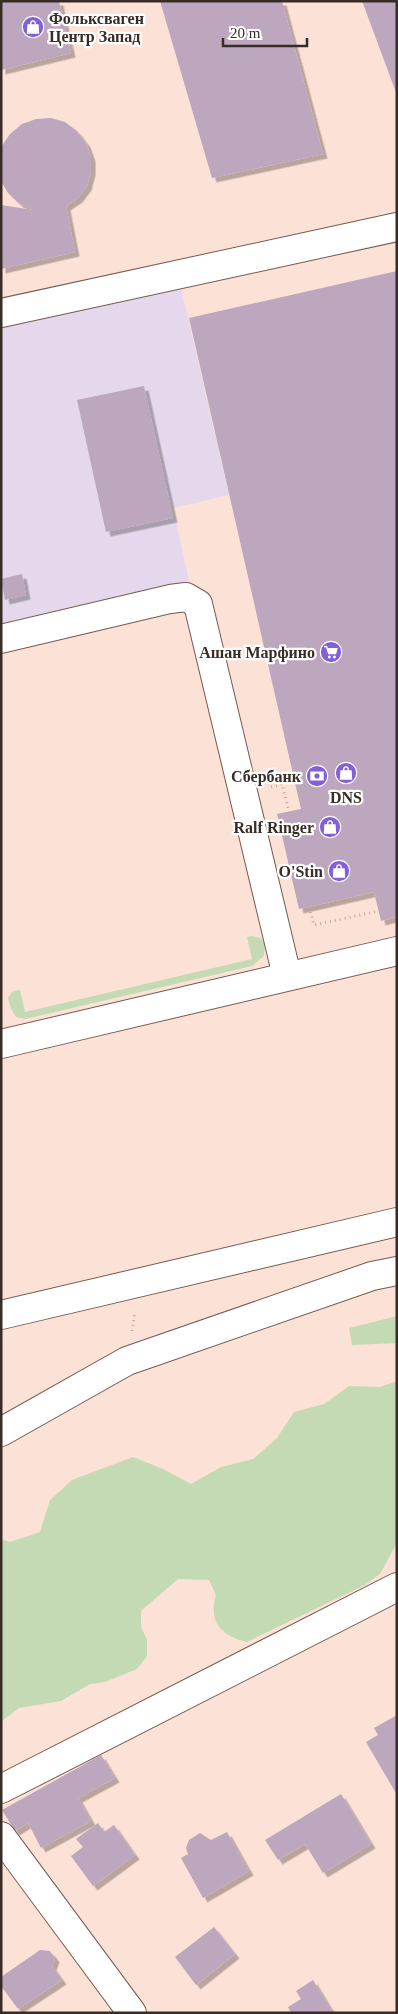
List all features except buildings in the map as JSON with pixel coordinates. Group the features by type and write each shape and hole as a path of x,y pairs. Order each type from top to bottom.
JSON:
{"street":[{"path":"1,313 397,227"},
{"path":"1,639 170,599 186,597 198,604 287,976"},
{"path":"1,1044 397,951"},
{"path":"1,1315 397,1222"},
{"path":"1,1432 127,1361 372,1276 397,1271"},
{"path":"1,1789 397,1587"},
{"path":"1,1836 132,2013"}],"path":[{"path":"309,907 314,925 379,911"},
{"path":"127,1361 141,1282"}],"shaded area":[{"path":"181,288 229,495 173,508 189,581 1,624 1,328"}],"green space":[{"path":"247,937 260,938 265,943 264,956 252,966 25,1019 16,1017 11,1009 8,998 13,991 20,990 25,1012 252,959"},
{"path":"397,1316 397,1343 352,1345 349,1328"},
{"path":"397,1381 397,1543 380,1574 365,1585 247,1642 224,1632 215,1620 214,1605 216,1595 209,1580 178,1579 141,1611 141,1627 147,1640 147,1656 137,1669 105,1682 90,1684 61,1701 19,1708 1,1722 1,1539 10,1542 40,1532 50,1500 72,1480 133,1457 163,1469 191,1484 221,1467 253,1459 277,1438 294,1412 324,1404 349,1386 380,1387"}],"place":[{"name":"Фольксваген Центр Запад","path":"33,27"},
{"name":"Ашан Марфино","path":"331,652"},
{"name":"DNS","path":"346,773"},
{"name":"Сбербанк","path":"317,776"},
{"name":"Ralf Ringer","path":"330,827"},
{"name":"O'Stin","path":"339,871"}]}
